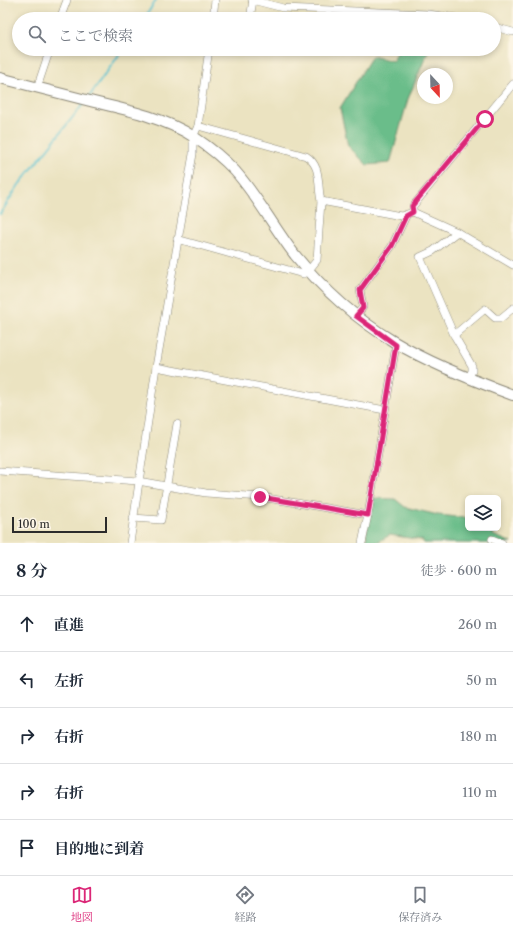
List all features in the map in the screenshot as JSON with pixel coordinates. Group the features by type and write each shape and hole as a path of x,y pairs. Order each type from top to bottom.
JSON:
{"street":[{"path":"63,12 67,0"},
{"path":"214,12 215,0"},
{"path":"251,12 253,0 283,8 380,12"},
{"path":"501,29 513,32"},
{"path":"37,88 48,56"},
{"path":"130,543 156,367 193,154 193,137 198,126 208,56"},
{"path":"0,78 161,120 193,137 216,153 235,171 295,254 331,294 356,316 396,345 468,379 513,396"},
{"path":"413,212 412,206 513,84"},
{"path":"177,240 303,274 309,270 317,260 321,201 320,182 313,160 306,156 198,126"},
{"path":"321,201 401,216 406,216 413,212"},
{"path":"413,212 457,232 513,265"},
{"path":"356,316 363,308 360,290 392,246 406,216"},
{"path":"457,232 433,251 420,257 454,335 472,366 472,371 468,379"},
{"path":"454,335 484,309 496,318 501,318 513,308"},
{"path":"362,543 396,345"},
{"path":"156,367 385,410"},
{"path":"133,518 161,520 177,424"},
{"path":"0,470 138,481 166,487 239,497 260,497 368,515"},
{"path":"492,539 502,543"}],"green space":[{"path":"372,56 393,61 396,56 426,56 421,68 417,68 417,78 408,99 390,163 367,165 348,146 340,108"},
{"path":"373,498 395,499 405,507 438,515 465,518 465,531 494,531 493,535 512,543 424,543 422,540 390,535 376,543 367,541 366,534"}],"waterway":[{"path":"148,12 156,0"},
{"path":"89,97 118,56"},
{"path":"0,214 18,186 84,103"}],"route":[{"path":"260,497 310,507 368,515 396,345 356,316 363,308 360,290 392,246 406,216 413,212 412,206 485,119"}]}
